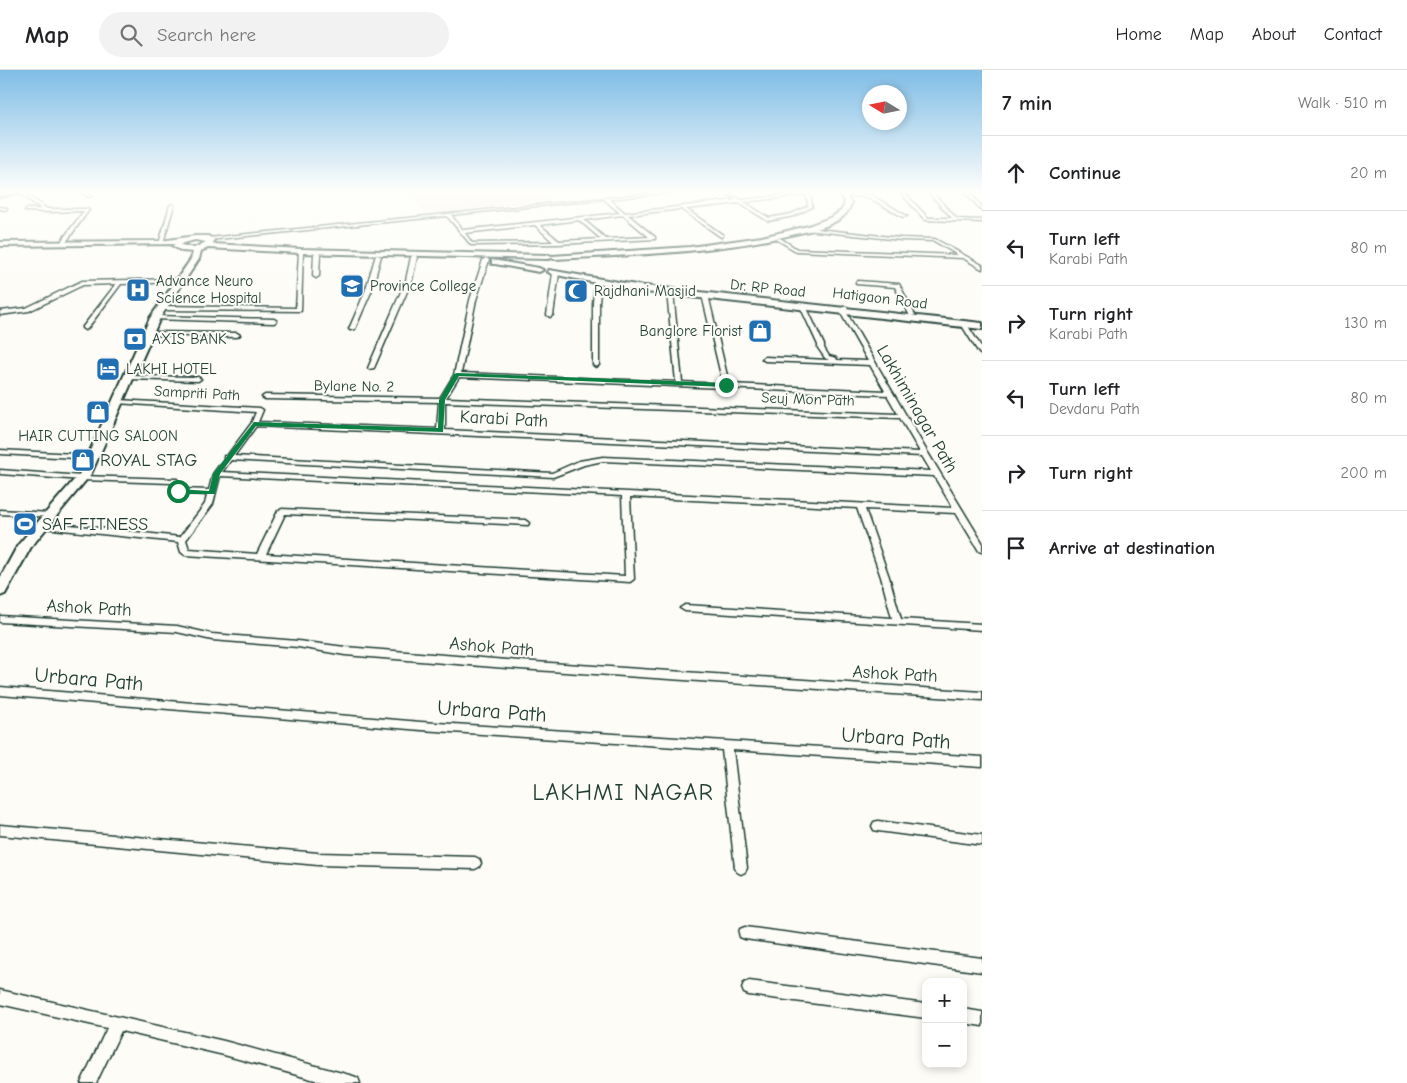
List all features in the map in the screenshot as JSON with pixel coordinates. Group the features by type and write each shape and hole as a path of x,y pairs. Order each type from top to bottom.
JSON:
{"main road":[{"path":"0,245 180,244 191,239"},
{"path":"196,239 204,246"},
{"path":"0,245 161,243 180,244 186,250 204,246 301,253 552,257 690,249 760,239"},
{"path":"554,273 564,271 570,264 590,258 696,251 776,239"},
{"path":"0,591 26,545 82,478 94,457 155,318 204,246"},
{"name":"Dr. RP Road","path":"301,253 486,260 670,292 982,325"},
{"path":"539,270 532,266 534,261 552,257 570,264"},
{"name":"Hatigaon Road","path":"570,264 574,274 643,286 912,315 982,325"}],"street":[{"path":"204,246 255,239"},
{"path":"467,239 471,244 515,244 633,239"},
{"path":"512,239 515,244"},
{"path":"554,239 558,243"},
{"path":"778,239 796,250 966,257"},
{"path":"926,239 935,240 982,267"},
{"path":"162,308 299,310 301,253"},
{"path":"316,276 317,254"},
{"path":"352,329 368,292 378,256"},
{"path":"371,368 409,280 414,257"},
{"path":"441,430 442,400 457,374 473,300 486,260"},
{"path":"550,315 554,273"},
{"path":"0,313 27,310 82,283 179,281"},
{"path":"596,365 598,281"},
{"path":"85,328 120,282"},
{"path":"858,283 897,285 912,315"},
{"path":"670,292 679,383"},
{"path":"705,295 726,385"},
{"path":"803,306 821,348 827,356 844,363"},
{"name":"Lakhiminagar Path","path":"844,309 924,454 982,549"},
{"path":"155,318 274,321"},
{"path":"964,324 982,352"},
{"path":"148,334 237,335"},
{"path":"764,360 844,363 872,362"},
{"path":"457,374 889,393"},
{"path":"129,378 198,379"},
{"name":"Bylane No. 2","path":"265,397 442,400"},
{"name":"Seuj Mon Path","path":"442,400 903,416"},
{"name":"Sampriti Path","path":"118,402 260,410 254,424"},
{"path":"182,540 209,504 217,474 254,424"},
{"name":"Karabi Path","path":"254,424 441,430 924,454"},
{"path":"0,452 94,457"},
{"path":"227,458 553,475 582,463 603,459 936,474"},
{"path":"0,472 82,478 174,481 178,491 212,493"},
{"path":"217,474 959,511"},
{"path":"182,540 185,552 630,579 626,494"},
{"path":"860,506 886,577 897,621"},
{"path":"260,557 282,511 526,523"},
{"path":"0,512 51,515"},
{"path":"42,525 182,540"},
{"path":"685,608 982,627"},
{"name":"Ashok Path","path":"0,619 177,630 212,637 298,644 345,651 510,665 982,696"},
{"name":"Urbara Path","path":"0,690 421,726 982,762"},
{"path":"727,746 741,868"},
{"path":"878,826 982,840"},
{"path":"0,830 318,859 475,863"},
{"path":"745,933 982,965"},
{"path":"749,988 922,1010"},
{"path":"0,997 224,1048 353,1083"},
{"path":"967,1017 982,1019"},
{"path":"88,1083 117,1024"}],"place":[{"name":"Province College","path":"352,286"},
{"name":"Advance Neuro Science Hospital","path":"138,290"},
{"name":"Rajdhani Masjid","path":"576,291"},
{"name":"Banglore Florist","path":"760,331"},
{"name":"AXIS BANK","path":"135,339"},
{"name":"LAKHI HOTEL","path":"108,369"},
{"name":"HAIR CUTTING SALOON","path":"98,412"},
{"name":"ROYAL STAG","path":"83,460"},
{"name":"SAF FITNESS","path":"25,524"}],"district":[{"name":"LAKHMI NAGAR","path":"623,792"}],"route":[{"path":"178,491 212,493 217,474 254,424 441,430 442,400 457,374 726,385"}]}
